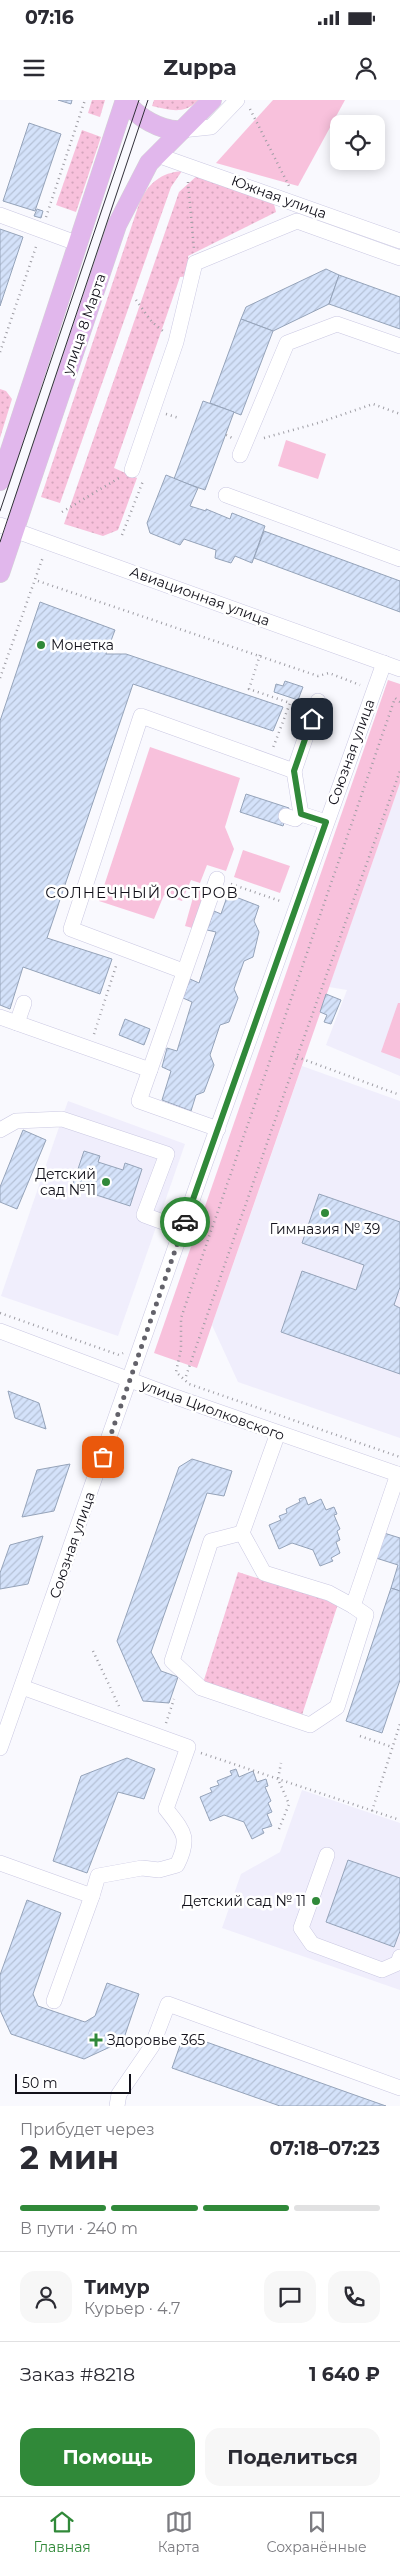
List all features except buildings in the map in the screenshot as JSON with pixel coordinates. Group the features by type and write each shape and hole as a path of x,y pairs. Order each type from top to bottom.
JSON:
{"main road":[{"path":"0,481 125,100 150,121 166,129 182,130"},
{"name":"улица 8 Марта","path":"0,573 7,527 118,225 149,163 212,100"}],"street":[{"path":"182,130 211,127 242,102"},
{"name":"Южная улица","path":"157,154 400,241"},
{"path":"0,215 78,244"},
{"path":"139,473 176,342 195,263 297,220 400,258"},
{"path":"243,448 287,343 336,324 400,346"},
{"path":"226,495 400,559"},
{"name":"Авиационная улица","path":"7,527 400,669"},
{"name":"Союзная улица","path":"0,1748 326,822 384,663"},
{"path":"318,701 294,771 293,815 326,822"},
{"path":"183,971 70,930 141,716 294,771"},
{"path":"217,879 183,971 139,1101 218,1129"},
{"path":"17,1023 24,1003"},
{"path":"0,1017 150,1070"},
{"path":"0,1130 16,1121 62,1118 167,1154 144,1215 182,1229"},
{"name":"улица Циолковского","path":"0,1331 130,1380 399,1475"},
{"path":"242,1533 211,1541 172,1661 201,1688 310,1725 337,1706 366,1615 329,1593 264,1573 242,1533 278,1433"},
{"path":"353,1606 399,1475"},
{"path":"22,1687 188,1747 166,1808 185,1834 184,1850 177,1865 159,1870 142,1868 98,1876 54,2001"},
{"path":"327,1855 301,1928 312,1944 382,1970 398,1963 400,1957"},
{"path":"0,1863 92,1896"},
{"path":"117,2106 119,2094 152,2046 168,2004 400,2088"}],"path":[{"path":"0,352 85,100"},
{"path":"242,102 298,204"},
{"path":"188,174 195,263"},
{"path":"136,300 152,322 176,342"},
{"path":"226,435 243,448 373,404 400,414"},
{"path":"122,534 139,473"},
{"path":"0,678 41,558 47,555"},
{"path":"38,581 318,676 328,673 362,685"},
{"path":"260,655 249,689 290,703 268,761"},
{"path":"400,702 395,698 181,1318 181,1349 176,1372 189,1384 400,1457"},
{"path":"186,1376 400,771"},
{"path":"217,879 286,903"},
{"path":"91,1043 122,949"},
{"path":"297,1058 400,1094"},
{"path":"0,1312 118,1355 127,1352"},
{"path":"93,1651 122,1714"},
{"path":"163,1729 174,1699"},
{"path":"372,1811 400,1724"},
{"path":"360,1736 392,1747"},
{"path":"188,1747 400,1820"},
{"path":"279,1829 288,1804 278,1779 281,1763"}],"shaded area":[{"path":"92,100 105,100 100,117 88,113"},
{"path":"154,100 199,100 188,108 177,110 152,106"},
{"path":"273,100 345,100 337,115 330,115 330,127 298,186 216,163"},
{"path":"82,130 101,137 76,212 56,205"},
{"path":"182,171 171,187 60,503 41,497 140,201 152,184 162,176"},
{"path":"199,174 274,204 276,212 188,256 192,276 180,277 114,468 137,478 118,530 103,536 64,524 179,192"},
{"path":"0,389 6,391 12,399 0,438"},
{"path":"286,440 326,454 318,479 278,466"},
{"path":"388,680 400,684 400,783 197,1368 154,1353"},
{"path":"150,747 240,778 225,827 234,849 226,871 207,865 200,883 191,880 182,901 164,895 154,919 99,901"},
{"path":"400,783 400,1076 326,1045 347,990 329,987"},
{"path":"243,850 290,866 280,893 234,877"},
{"path":"196,887 208,892 196,929 185,926"},
{"path":"398,1003 400,1003 400,1059 381,1052"},
{"name":"Гимназия № 39","path":"302,1066 400,1101 400,1438 238,1382 212,1325"},
{"name":"Детский сад №11","path":"68,1101 185,1144 118,1336 1,1296"},
{"path":"238,1572 338,1604 302,1715 203,1683"},
{"name":"Детский сад № 11","path":"302,1790 400,1823 400,1990 222,1928 241,1874 280,1852"}],"tram line":[{"path":"0,511 139,100"},
{"path":"0,542 148,100"}],"way so far":[{"path":"103,1457 185,1222"}],"place":[{"name":"Монетка","path":"41,645"},
{"name":"Детский сад №11","path":"106,1182"},
{"name":"Гимназия № 39","path":"325,1213"},
{"name":"Детский сад № 11","path":"316,1901"},
{"name":"Здоровье 365","path":"96,2040"}],"district":[{"name":"СОЛНЕЧНЫЙ ОСТРОВ","path":"142,893"}],"route":[{"path":"185,1222 326,822 301,814 294,771 312,719"}]}
